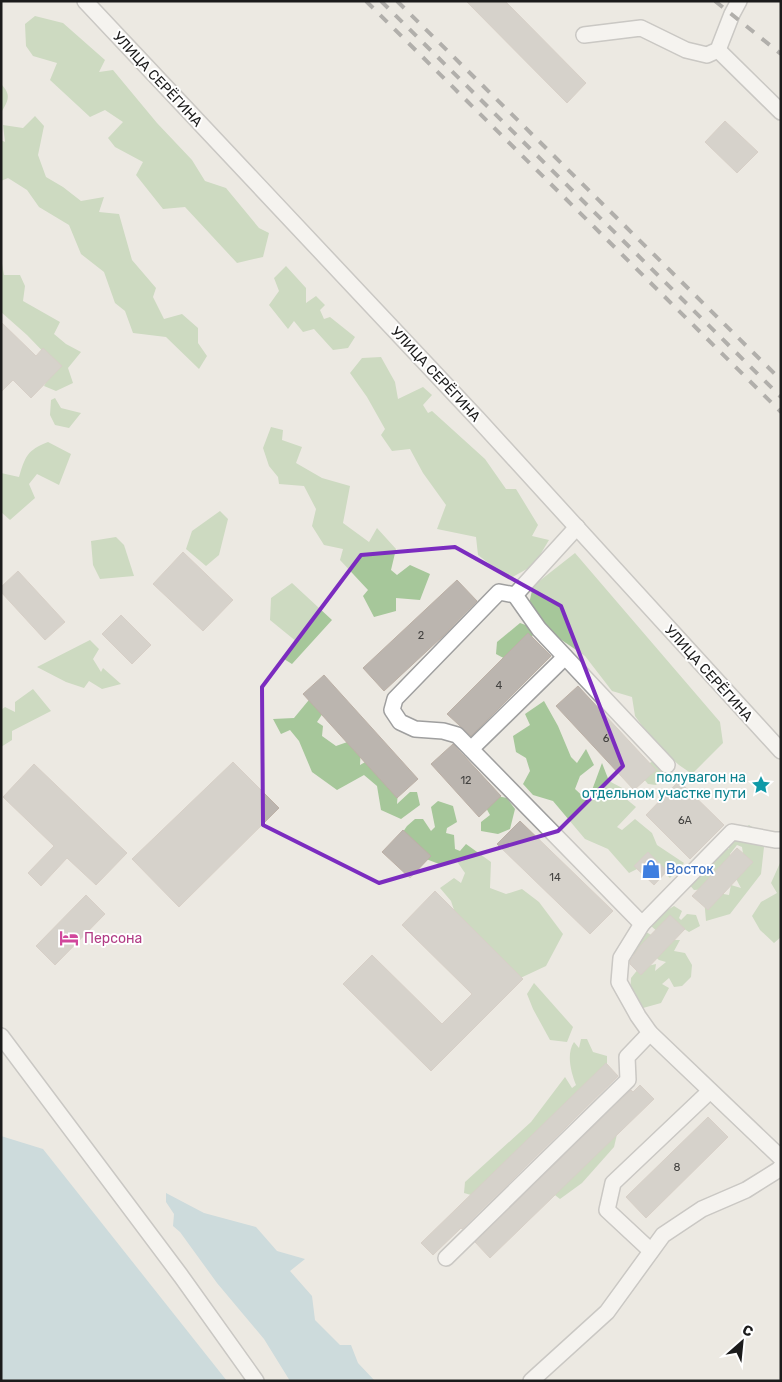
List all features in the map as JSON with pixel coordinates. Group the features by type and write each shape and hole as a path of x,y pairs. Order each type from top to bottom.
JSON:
{"street":[{"name":"УЛИЦА СЕРЁГИНА","path":"85,1 477,418 781,751"},
{"path":"584,35 641,28 686,50 707,55 718,50 739,1"},
{"path":"718,50 781,112"},
{"path":"515,595 577,528"},
{"path":"642,924 457,735 443,730 415,729 400,722 392,710 395,699 499,592 515,595 539,629 667,765"},
{"path":"471,749 565,657"},
{"path":"531,1381 607,1312 663,1235 702,1209 746,1190 780,1167 710,1091 650,1033 619,982 621,958 642,924 732,832 781,840"},
{"path":"446,1258 628,1080 627,1057 650,1033"},
{"path":"1,1036 181,1276 256,1381"},
{"path":"651,1252 607,1210 613,1183 710,1091"}],"highlighted area":[{"path":"455,547 561,606 623,766 558,831 379,883 263,825 262,687 361,555"}],"green space":[{"path":"35,16 63,23 105,60 99,72 113,70 157,123 192,160 205,181 226,188 259,228 269,233 263,257 237,263 185,207 163,209 136,175 143,162 115,147 108,138 123,122 105,110 90,117 50,80 57,63 33,56 26,46 25,24"},
{"path":"1,84 7,91 8,98 1,113"},
{"path":"35,116 44,126 38,155 46,177 81,201 104,197 99,212 119,214 132,260 156,288 153,297 164,319 182,314 198,328 198,343 207,356 199,369 166,337 133,333 125,311 115,303 104,272 81,254 69,225 39,207 27,190 8,178 1,181 1,140 5,142 3,125 23,128"},
{"path":"1,258 4,275 20,275 25,286 23,301 60,322 54,334 66,344 81,352 68,368 73,383 56,391 44,386 55,364 1,312"},
{"path":"286,266 306,288 306,303 316,296 325,305 320,310 324,319 330,317 355,337 348,348 333,350 314,329 303,332 294,321 288,329 269,305 279,291 274,278"},
{"path":"381,357 395,382 398,399 423,387 432,395 423,405 428,413 432,411 485,459 506,489 516,489 538,525 532,536 549,540 534,565 509,579 478,555 476,537 437,529 446,505 423,473 410,449 392,451 381,435 385,429 367,397 350,373 362,358"},
{"path":"55,398 61,408 81,413 69,428 55,425 50,415 51,400"},
{"path":"271,427 283,430 282,440 302,447 296,463 322,478 350,486 343,523 369,542 377,528 396,549 391,570 397,575 410,565 430,574 420,600 396,598 396,611 374,617 363,596 368,590 340,560 343,549 324,545 312,526 316,509 304,486 279,484 278,477 269,466 263,448"},
{"path":"48,442 71,454 59,485 37,474 29,484 35,498 10,520 1,512 1,473 19,477 23,464 31,451"},
{"path":"220,511 228,519 219,555 206,566 186,549 192,531"},
{"path":"116,537 124,545 134,576 100,579 93,565 91,541"},
{"path":"575,553 720,722 723,743 692,774 655,744 635,716 632,697 612,691 585,656 547,630 529,604 533,586"},
{"path":"292,583 332,620 292,664 284,659 297,642 270,620 271,598"},
{"path":"520,623 534,628 531,643 509,661 496,654 497,642"},
{"path":"90,640 99,649 93,659 101,672 103,668 121,684 102,689 89,681 84,688 66,682 37,667"},
{"path":"33,689 51,711 12,731 12,740 1,747 1,710 5,707 15,712 15,702"},
{"path":"313,695 325,710 317,722 323,726 322,736 336,746 353,740 361,747 360,765 374,757 399,776 397,804 410,792 417,792 420,805 401,819 381,810 377,786 364,775 337,790 312,772 299,741 290,730 281,734 273,719 294,718"},
{"path":"544,701 558,726 571,757 577,763 586,749 594,765 580,776 575,789 588,801 602,763 609,781 626,790 625,798 636,807 617,827 622,830 635,819 652,833 657,845 684,863 670,878 659,868 645,865 629,873 608,849 585,839 553,801 533,795 523,784 530,771 526,758 516,752 513,736 530,725 525,714"},
{"path":"655,760 665,768 663,778 656,785 648,784 642,777 643,767"},
{"path":"497,796 507,798 515,809 510,829 498,834 481,831 481,822 490,815 485,806"},
{"path":"438,801 453,806 457,822 447,828 446,833 454,835 455,849 460,851 466,844 491,862 490,888 506,894 522,889 539,902 563,934 546,966 514,981 457,919 451,901 440,888 454,878 461,883 465,873 456,860 439,864 421,857 398,839 407,826 415,819 423,819 431,831 435,827 431,807"},
{"path":"749,825 763,834 753,839 764,847 761,874 730,914 706,921 704,898 718,893 729,895 731,885 741,888 734,875 745,866 742,847 737,845 730,854 733,867 707,889 694,890 688,883 718,845 729,849 727,838"},
{"path":"780,863 781,937 774,943 760,930 752,916 761,902 777,893 771,883"},
{"path":"674,906 682,911 679,918 681,920 687,914 696,915 700,926 689,932 675,923 668,940 680,940 674,951 685,953 692,965 691,977 682,986 674,987 669,978 662,984 669,988 661,1003 643,1008 630,995 631,978 639,968 656,964 655,971 666,962 659,960 653,955 648,957 625,953 637,935 643,937 646,932 655,937 658,932 651,926 654,918"},
{"path":"534,983 573,1027 567,1042 550,1040 527,994"},
{"path":"581,1039 587,1039 593,1052 607,1056 607,1068 478,1197 464,1193 465,1182 531,1122 565,1077 572,1088 576,1085 571,1069 570,1052 574,1042 579,1048"},
{"path":"618,1130 614,1147 582,1183 560,1199 551,1192"}],"water":[{"path":"1,1136 43,1149 227,1381 1,1381"},
{"path":"166,1193 204,1213 256,1227 277,1251 305,1259 290,1271 312,1296 315,1320 340,1345 351,1345 358,1363 375,1381 290,1381 264,1339 217,1283 180,1232 173,1226 174,1214 166,1202"}],"building":[{"path":"466,1 505,1 586,83 567,103"},
{"path":"725,121 758,152 737,173 705,142"},
{"path":"1,322 36,356 43,348 62,366 31,398 13,380 1,392"},
{"path":"183,552 233,600 203,631 153,584"},
{"path":"18,571 65,622 45,640 1,592 1,587"},
{"path":"457,580 477,601 442,637 384,691 363,668"},
{"path":"121,615 151,645 132,664 102,634"},
{"path":"528,633 551,656 471,736 447,714"},
{"path":"324,675 418,779 397,798 303,694"},
{"path":"578,686 656,770 634,790 556,706"},
{"path":"453,744 501,796 479,817 431,764"},
{"path":"233,762 279,808 179,907 132,859"},
{"path":"34,764 127,853 96,885 67,858 41,886 28,873 54,846 3,797"},
{"path":"679,781 724,825 690,859 646,815"},
{"path":"520,821 613,911 590,934 497,844"},
{"path":"403,830 431,856 410,878 382,852"},
{"path":"737,848 753,862 708,910 692,896"},
{"name":"Восток","path":"648,852 667,871 654,885 634,866"},
{"path":"435,891 523,979 431,1071 343,984 372,955 442,1024 472,994 402,925"},
{"path":"86,895 105,914 55,965 36,946"},
{"path":"670,915 685,929 641,975 630,964 630,961 640,946"},
{"path":"606,1063 618,1076 433,1255 421,1243"},
{"path":"640,1085 654,1099 490,1258 475,1242 631,1090 633,1092"},
{"path":"708,1117 728,1137 646,1218 626,1197"}],"railway":[{"path":"366,1 781,412"},
{"path":"381,1 781,397"},
{"path":"397,1 781,380"},
{"path":"715,1 781,54"}],"place":[{"name":"полувагон на отдельном участке пути","path":"761,785"},
{"name":"Восток","path":"651,869"},
{"name":"Персона","path":"69,938"}]}
